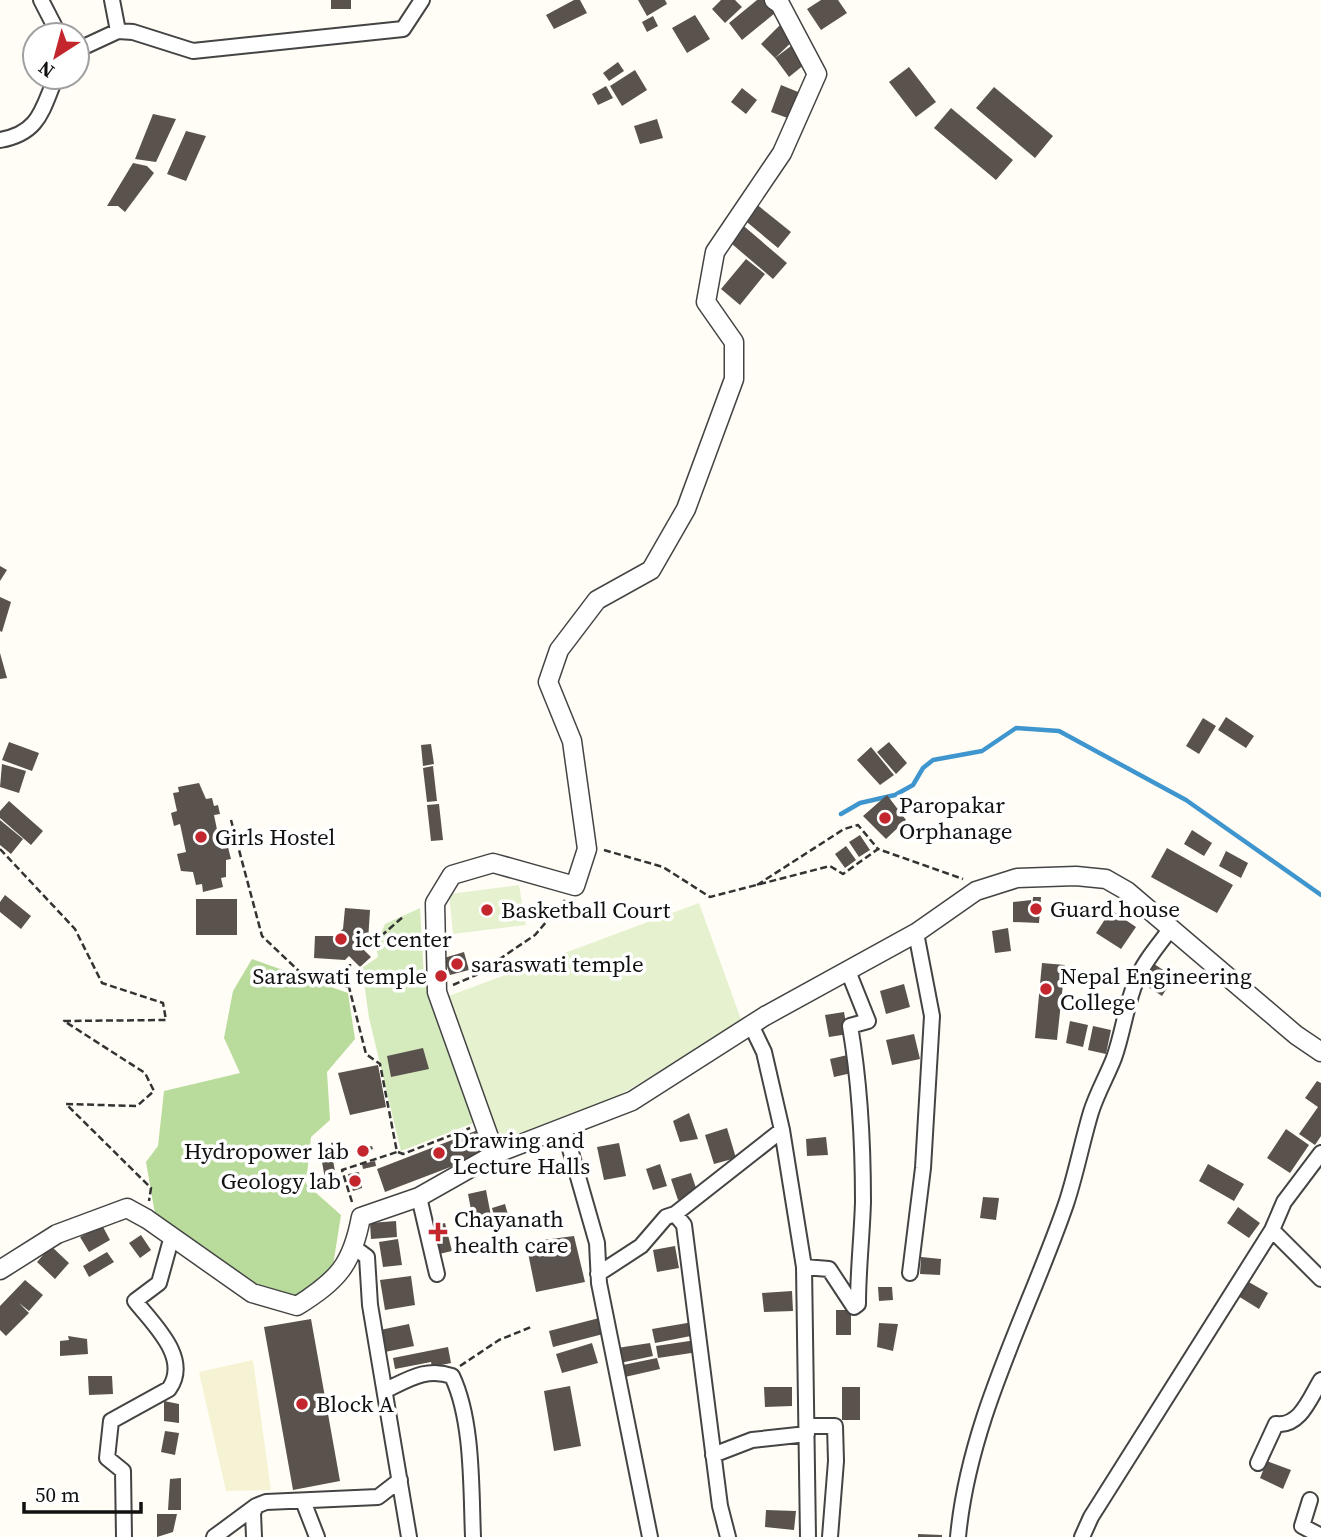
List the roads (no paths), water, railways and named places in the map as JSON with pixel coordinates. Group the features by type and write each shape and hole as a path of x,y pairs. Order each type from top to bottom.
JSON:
{"street":[{"path":"41,0 52,21"},
{"path":"112,0 118,31"},
{"path":"91,44 118,31 133,32 193,51 403,29 422,0"},
{"path":"495,1154 437,992 435,903 452,875 493,863 575,886 587,849 572,741 548,682 559,650 597,600 651,570 686,509 734,379 734,342 706,302 715,252 782,153 817,74 780,4 774,0"},
{"path":"0,140 33,126 43,113 51,91"},
{"path":"0,1270 57,1234 127,1208 147,1219 252,1293 297,1306 331,1285 355,1248 361,1217 419,1197 495,1154 632,1101 751,1025 916,933 976,891 1017,877 1076,876 1106,880 1127,891 1296,1035 1321,1052"},
{"path":"958,1537 967,1475 978,1439 1019,1320 1032,1294 1065,1205 1084,1149 1091,1112 1114,1058 1133,990 1149,958 1171,928"},
{"path":"910,1273 923,1168 932,1016 916,933"},
{"path":"804,1267 829,1269 854,1307 858,1304 863,1204 862,1107 857,1088 858,1058 850,1026 868,1021 848,971"},
{"path":"751,1025 764,1052 782,1130 804,1267 808,1537"},
{"path":"564,1128 597,1243 598,1274 650,1537"},
{"path":"598,1274 641,1246 666,1217 675,1214 782,1130"},
{"path":"1082,1537 1097,1507 1272,1230 1284,1202 1321,1153"},
{"path":"419,1197 437,1274"},
{"path":"675,1214 684,1225 713,1455 728,1537"},
{"path":"1272,1230 1321,1279"},
{"path":"124,1537 123,1471 107,1458 111,1421 169,1389 175,1380 173,1351 135,1301 159,1283 172,1237"},
{"path":"355,1248 367,1257 370,1305 409,1537"},
{"path":"386,1390 423,1373 440,1372 452,1376 460,1394 471,1480 473,1537"},
{"path":"1258,1463 1276,1424 1283,1425 1297,1419 1321,1380"},
{"path":"713,1455 752,1440 835,1426 836,1461 830,1537"},
{"path":"214,1537 256,1506 266,1502 378,1497 400,1480"},
{"path":"1310,1500 1302,1526 1321,1536"},
{"path":"303,1501 317,1537"},
{"path":"254,1537 253,1513 256,1506"}],"waterway":[{"path":"841,814 860,803 895,795 913,785 923,768 933,760 982,751 1016,728 1059,731 1186,800 1321,895"}],"place":[{"name":"Paropakar Orphanage","path":"885,818"},
{"name":"Girls Hostel","path":"201,837"},
{"name":"Guard house","path":"1036,909"},
{"name":"Basketball Court","path":"487,910"},
{"name":"ict center","path":"341,939"},
{"name":"saraswati temple","path":"457,964"},
{"name":"Saraswati temple","path":"441,976"},
{"name":"Nepal Engineering College","path":"1046,989"},
{"name":"Hydropower lab","path":"363,1151"},
{"name":"Drawing and Lecture Halls","path":"439,1153"},
{"name":"Geology lab","path":"355,1181"},
{"name":"Chayanath health care","path":"438,1232"},
{"name":"Block A","path":"302,1404"}]}
